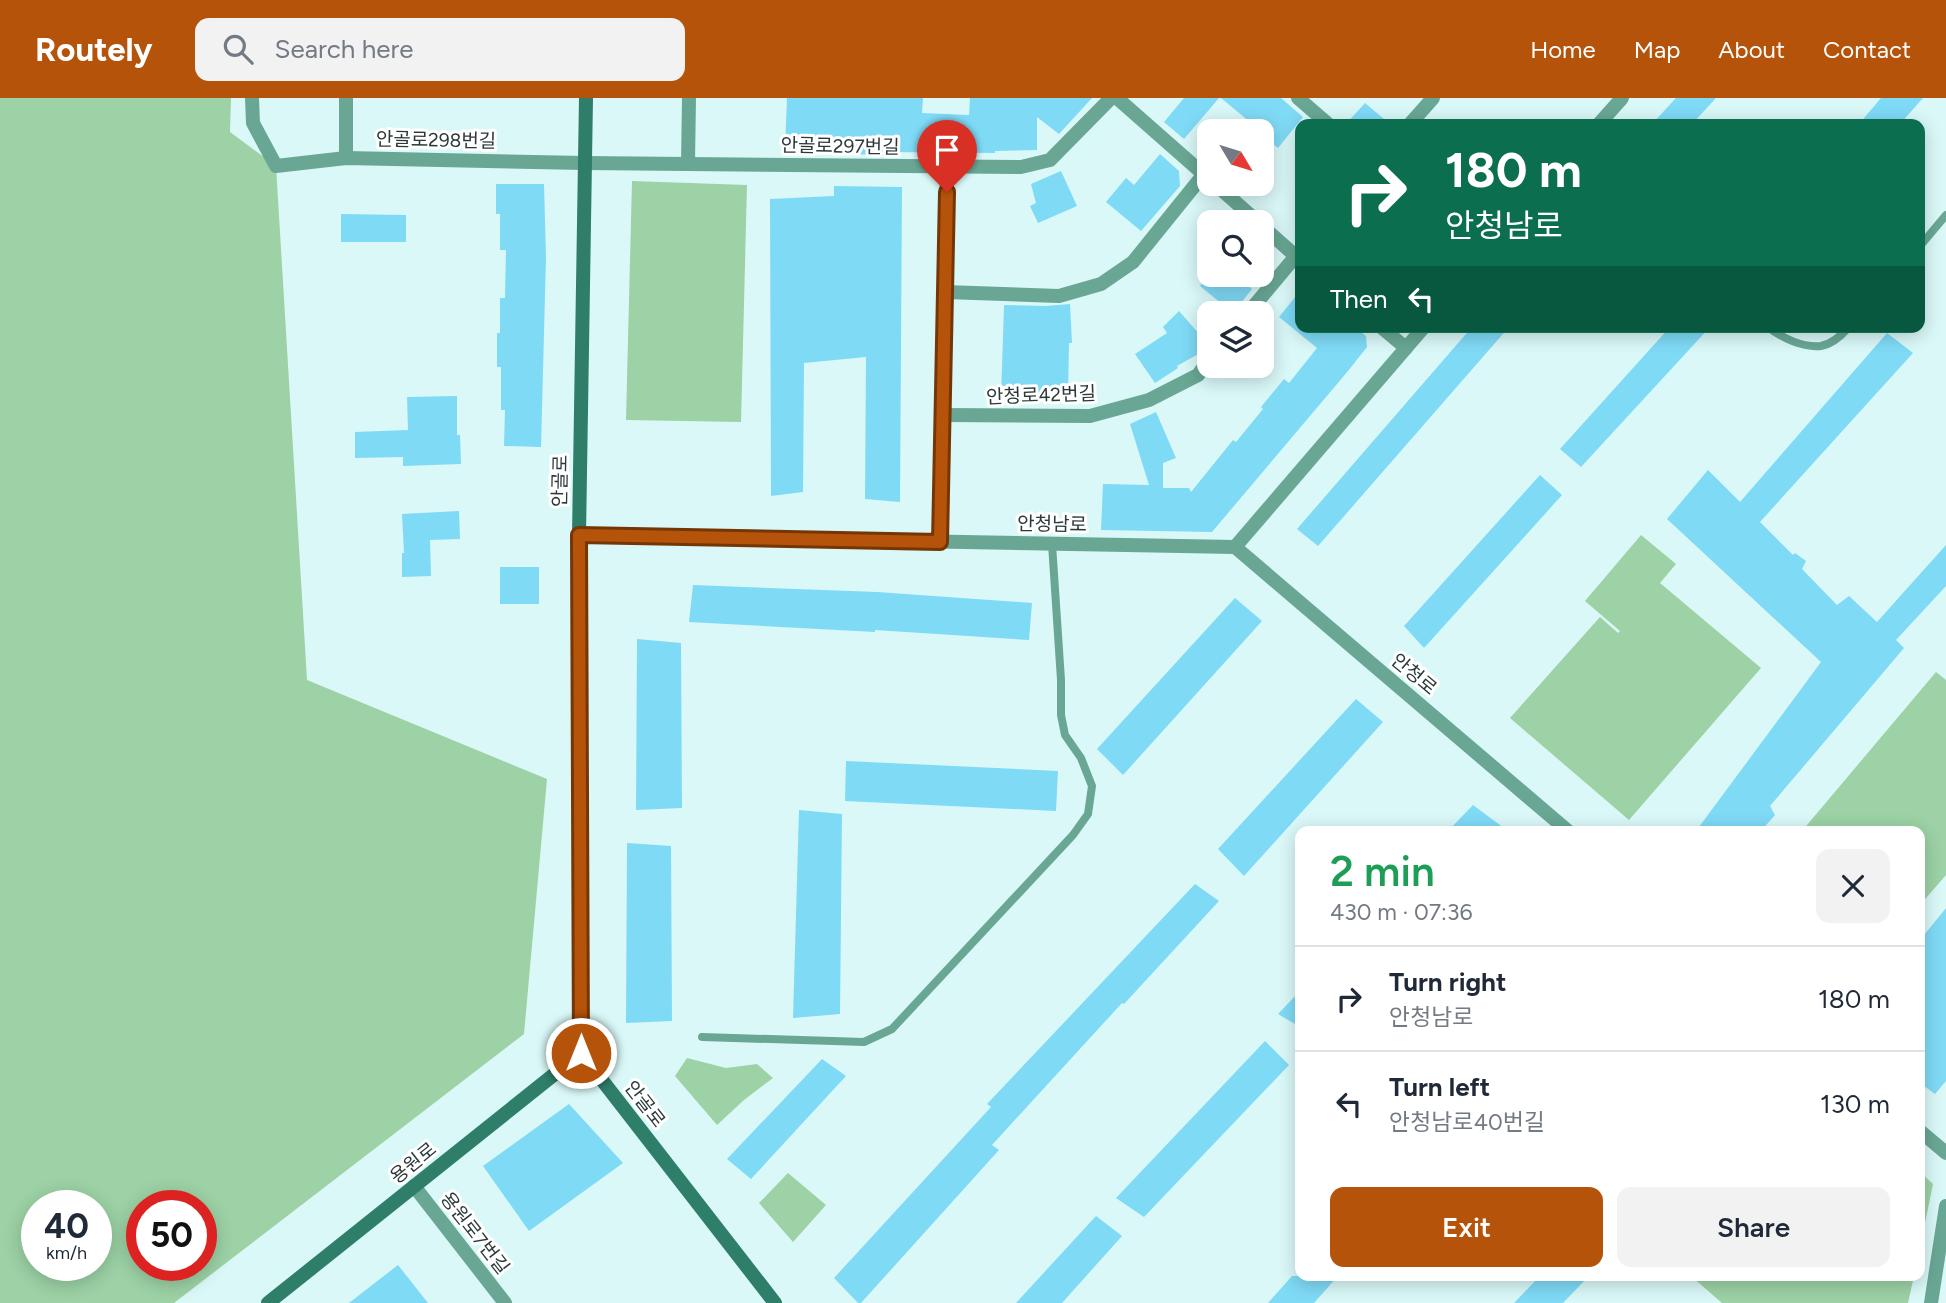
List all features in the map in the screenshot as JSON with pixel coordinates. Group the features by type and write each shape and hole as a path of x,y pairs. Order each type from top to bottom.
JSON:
{"main road":[{"name":"안골로","path":"586,98 579,535 581,1053 775,1303"},
{"name":"용원로","path":"268,1303 581,1053"}],"street":[{"name":"안골로298번길","path":"251,98 253,122 275,166 346,158 584,163"},
{"path":"346,98 346,158"},
{"path":"688,163 690,98"},
{"name":"안골로297번길","path":"584,163 1021,167 1050,160 1111,98"},
{"path":"1117,98 1197,168"},
{"path":"1298,98 1322,119"},
{"path":"1414,119 1433,98"},
{"path":"1603,119 1622,98"},
{"path":"940,542 947,167"},
{"path":"945,292 1059,296 1101,284 1133,262 1197,192"},
{"path":"1228,196 1244,210"},
{"path":"1274,236 1295,253"},
{"path":"1259,301 1295,260"},
{"path":"1388,333 1406,348"},
{"path":"1235,547 1419,333"},
{"name":"안청로42번길","path":"943,415 1090,416 1149,400 1197,375"},
{"name":"안청남로","path":"579,535 1235,547"},
{"name":"안청로","path":"1235,547 1562,826"},
{"path":"1925,1135 1946,1153"},
{"name":"용원로7번길","path":"414,1186 505,1303"},
{"path":"1931,1303 1946,1206"}],"lane":[{"path":"1925,240 1946,215"},
{"path":"1778,333 1796,343 1822,346 1844,333"},
{"path":"702,1037 864,1042 892,1029 1073,835 1088,814 1093,786 1081,758 1065,735 1061,715 1052,544"}],"green space":[{"path":"0,98 231,98 230,132 276,166 307,680 547,779 524,1034 217,1270 217,1190 126,1190 126,1281 203,1281 174,1303 0,1303"},
{"path":"632,181 747,185 741,422 626,420"},
{"path":"1641,535 1676,564 1660,583 1761,668 1629,820 1510,718 1600,617 1618,633 1620,631 1585,601"},
{"path":"1936,672 1946,680 1946,875 1925,899 1925,826 1806,826"},
{"path":"687,1058 726,1068 757,1064 773,1078 717,1125 675,1076"},
{"path":"788,1173 826,1205 793,1242 759,1203"},
{"path":"1925,1177 1933,1184 1925,1223"},
{"path":"1697,1281 1913,1281 1908,1303 1722,1303"}],"building":[{"path":"787,98 923,98 922,113 969,115 970,98 1092,98 1059,134 1037,117 1037,150 995,153 885,152 885,156 785,149"},
{"path":"1184,98 1219,98 1201,119 1197,119 1197,124 1184,139 1164,122"},
{"path":"1221,98 1281,98 1303,117 1295,119 1295,127 1278,148 1274,145 1274,119 1246,119"},
{"path":"1676,98 1716,98 1697,119 1657,119"},
{"path":"1881,98 1923,98 1904,119 1863,119"},
{"path":"1365,103 1384,119 1351,119"},
{"path":"1160,154 1179,171 1180,186 1141,231 1106,202 1126,178 1134,185"},
{"path":"1061,171 1077,206 1038,223 1030,206 1036,203 1031,184"},
{"path":"496,184 544,184 546,257 541,447 504,446 505,410 501,410 501,367 497,367 497,333 500,333 500,298 505,298 506,250 500,250 500,214 496,214"},
{"path":"834,186 902,187 900,502 865,499 866,357 804,363 803,492 771,496 770,199 834,196"},
{"path":"341,214 406,215 406,242 341,242"},
{"path":"1201,287 1252,289 1242,301 1218,301"},
{"path":"1295,297 1295,330 1279,317"},
{"path":"1070,304 1072,343 1069,343 1068,396 1001,397 1004,305"},
{"path":"1179,311 1197,331 1197,355 1155,383 1135,354 1167,333 1163,327"},
{"path":"1299,333 1362,333 1366,336 1367,347 1212,532 1101,530 1103,484 1149,485 1130,424 1156,412 1176,458 1163,463 1163,488 1189,488 1191,492 1233,440 1236,442 1284,379 1289,383 1317,348"},
{"path":"1467,333 1504,333 1318,546 1297,529"},
{"path":"1665,333 1704,333 1581,467 1560,449"},
{"path":"1887,333 1913,353 1760,522 1793,555 1795,553 1806,561 1802,569 1837,605 1849,596 1877,622 1946,545 1946,586 1896,640 1904,648 1770,806 1775,815 1765,826 1700,826 1821,662 1667,519 1708,470 1740,502"},
{"path":"457,396 457,435 460,435 461,464 403,466 403,457 355,458 355,432 408,430 407,397"},
{"path":"1540,475 1562,495 1424,648 1404,626"},
{"path":"459,511 460,539 430,540 431,576 402,577 402,514"},
{"path":"500,567 539,567 539,604 500,604"},
{"path":"693,585 877,592 1032,603 1029,640 689,622"},
{"path":"1235,598 1262,621 1123,775 1097,749"},
{"path":"637,639 681,643 682,808 636,810"},
{"path":"1356,699 1383,722 1244,876 1218,849"},
{"path":"846,761 1058,771 1056,811 845,801"},
{"path":"1473,805 1501,826 1453,826"},
{"path":"799,810 842,814 840,1014 793,1018"},
{"path":"627,843 671,846 672,1021 626,1023"},
{"path":"1195,884 1219,901 992,1145 999,1150 861,1303 858,1303 834,1278 991,1107 987,1104"},
{"path":"1946,908 1946,1081 1935,1094 1925,1087 1925,934"},
{"path":"1295,996 1295,1024 1278,1014"},
{"path":"1265,1041 1289,1065 1144,1217 1116,1198"},
{"path":"822,1059 846,1076 751,1179 727,1159"},
{"path":"569,1104 623,1163 529,1231 483,1166"},
{"path":"1096,1216 1122,1236 1062,1303 1016,1303"},
{"path":"398,1265 428,1303 349,1303"},
{"path":"1292,1276 1295,1276 1295,1281 1334,1281 1314,1303 1268,1303"},
{"path":"1535,1281 1584,1281 1563,1303 1514,1303"}],"route":[{"path":"581,1053 579,535 940,542 947,192"}]}
